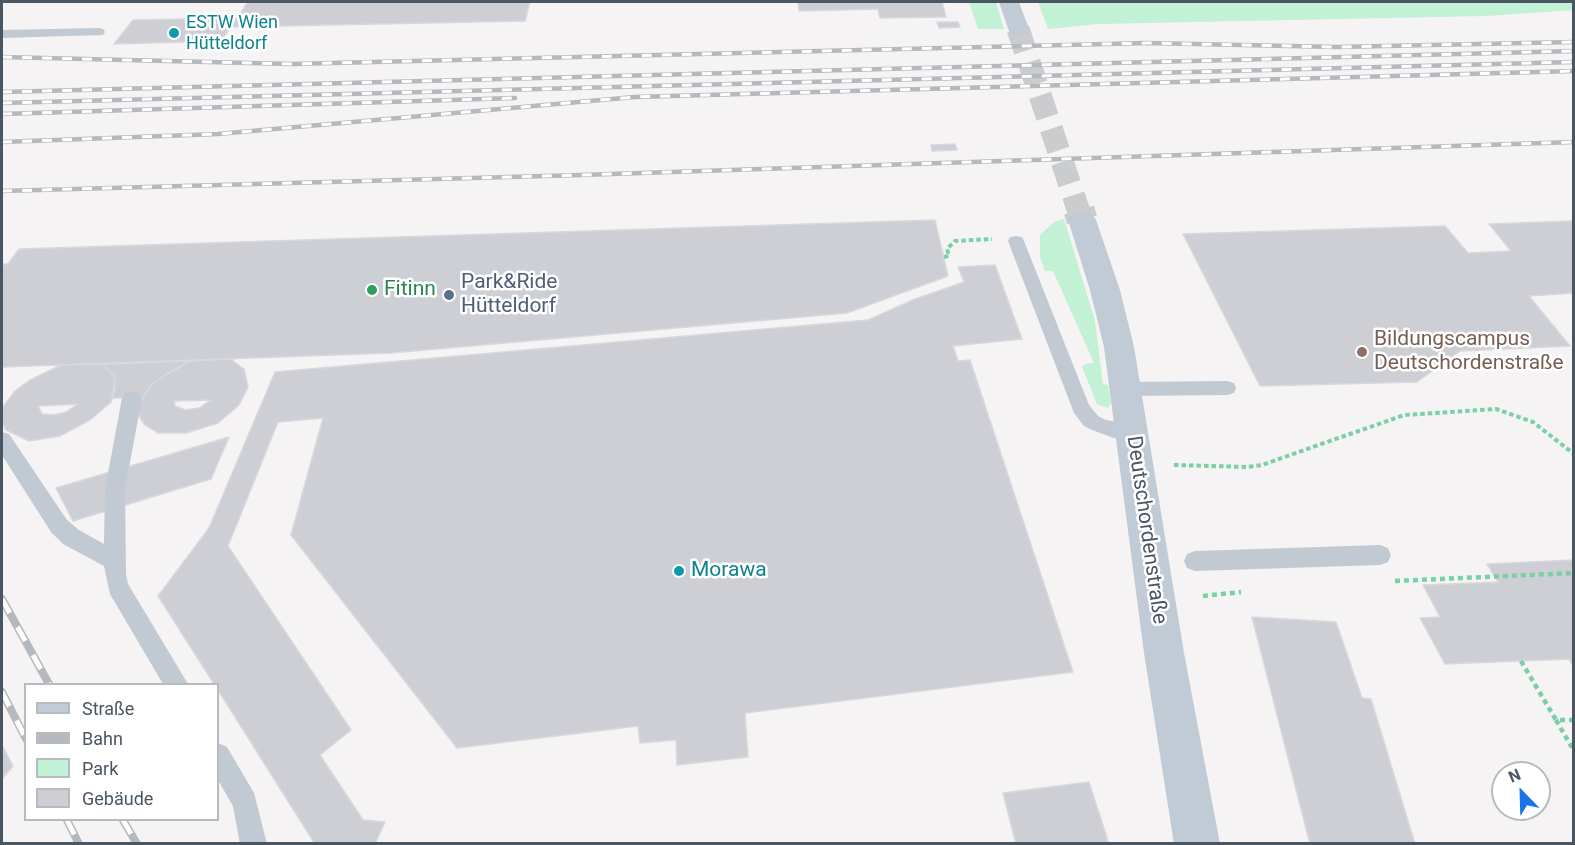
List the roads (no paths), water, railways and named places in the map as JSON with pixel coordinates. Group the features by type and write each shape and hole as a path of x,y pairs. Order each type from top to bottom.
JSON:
{"street":[{"path":"1009,2 1018,29"},
{"name":"Deutschordenstraße","path":"1082,219 1105,290 1126,389 1164,653 1197,843"}],"lane":[{"path":"2,34 99,32"},
{"path":"1017,241 1081,408 1092,421 1099,425 1114,430 1133,432"},
{"path":"1126,389 1227,388"},
{"path":"132,398 115,489 113,560 118,587 175,683"},
{"path":"2,441 59,526 70,537 113,560"},
{"path":"1195,561 1380,555"},
{"path":"219,758 245,802 254,843"}],"tunnel":[{"path":"1018,29 1079,212"},
{"path":"1079,210 1082,220"}],"railway":[{"path":"2,57 292,64 1147,43 1337,47 1574,42"},
{"path":"2,92 1574,51"},
{"path":"2,103 1574,62"},
{"path":"2,142 218,134 635,97 1574,71"},
{"path":"2,114 515,98"},
{"path":"2,191 581,175 1574,142"},
{"path":"2,599 48,683"},
{"path":"2,692 24,735"},
{"path":"68,821 79,844"},
{"path":"124,821 137,844"}],"place":[{"name":"ESTW Wien Hütteldorf","path":"174,33"},
{"name":"Fitinn","path":"372,290"},
{"name":"Park&Ride Hütteldorf","path":"449,295"},
{"name":"Bildungscampus Deutschordenstraße","path":"1362,352"},
{"name":"Morawa","path":"679,571"}]}
